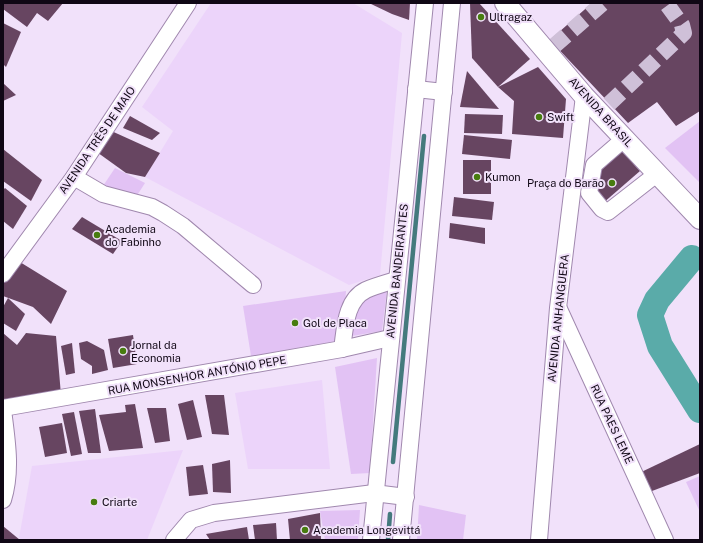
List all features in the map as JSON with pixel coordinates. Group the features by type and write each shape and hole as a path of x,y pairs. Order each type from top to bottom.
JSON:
{"main road":[{"name":"AVENIDA BRASIL","path":"505,3 551,49 584,96 604,108 624,139 658,173 700,219"}],"street":[{"name":"AVENIDA TRÊS DE MAIO","path":"3,274 74,177 188,3"},
{"name":"AVENIDA BANDEIRANTES","path":"370,540 425,3"},
{"path":"401,540 452,3"},
{"path":"416,89 444,92"},
{"name":"AVENIDA ANHANGUERA","path":"539,540 558,308 584,96"},
{"path":"624,139 594,165 589,194 602,210 608,212 658,173"},
{"path":"74,177 103,194 152,207 163,213 184,226 253,285"},
{"path":"342,349 346,322 352,304 357,297 365,291 396,280"},
{"name":"RUA PAES LEME","path":"558,308 665,540"},
{"name":"RUA MONSENHOR ANTÓNIO PEPE","path":"3,409 342,349 390,338"},
{"path":"3,409 9,459 6,490 3,500"},
{"path":"174,540 191,520 214,513 374,492 406,497"}],"shaded area":[{"path":"211,3 353,3 402,33 380,275 349,285 145,177 173,131 142,107"},
{"path":"700,121 700,183 665,148"},
{"path":"115,168 145,183 136,197 103,186"},
{"path":"387,290 382,331 346,337 361,298"},
{"name":"Gol de Placa","path":"346,291 343,340 251,356 243,306"},
{"path":"377,358 370,473 351,474 335,367"},
{"path":"322,380 330,469 248,469 235,393"},
{"name":"Criarte","path":"183,450 147,540 22,540 19,538 32,466"},
{"path":"700,476 700,512 686,482"},
{"path":"419,505 466,515 463,540 417,540"},
{"path":"360,510 358,540 325,540 320,511"}],"building":[{"path":"3,3 63,3 48,21 37,13 27,27 3,9"},
{"path":"369,3 410,3 409,20 392,14"},
{"path":"470,3 479,3 530,59 498,87 472,58"},
{"path":"592,3 699,3 700,111 676,126 657,102 628,123 550,40"},
{"path":"3,23 21,32 6,67 3,64"},
{"name":"Swift","path":"538,67 566,99 563,138 512,134 514,101 498,87"},
{"path":"467,71 499,109 460,107"},
{"path":"3,83 16,95 3,101"},
{"path":"465,114 503,115 502,134 464,133"},
{"path":"130,116 160,133 152,140 123,128"},
{"path":"107,129 160,153 145,177 126,173 94,150"},
{"path":"464,135 512,140 510,159 462,154"},
{"path":"3,149 42,180 31,201 3,181"},
{"name":"Praça do Barão","path":"622,151 640,171 602,204 595,195 600,171"},
{"name":"Kumon","path":"463,160 491,160 491,194 463,194"},
{"path":"5,188 27,206 13,229 3,221 3,190"},
{"path":"454,197 494,202 492,220 452,216"},
{"name":"Academia do Fabinho","path":"82,217 122,241 113,254 72,229"},
{"path":"450,223 485,228 485,244 449,238"},
{"path":"15,259 67,291 51,324 33,307 3,296 3,274"},
{"path":"8,298 25,314 16,331 3,323 3,307"},
{"path":"3,333 17,345 26,333 56,336 61,395 3,404"},
{"name":"Jornal da Economia","path":"133,335 137,364 113,368 108,339"},
{"path":"87,341 104,350 108,370 92,374 92,366 81,359 79,343"},
{"path":"72,343 75,373 66,375 61,346"},
{"path":"205,395 224,395 229,435 212,434"},
{"path":"193,400 202,437 187,440 178,404"},
{"path":"135,404 143,448 109,451 99,415 126,412 125,405"},
{"path":"147,408 166,408 170,441 155,443"},
{"path":"95,409 101,453 88,453 79,411"},
{"path":"74,412 82,454 71,456 62,414"},
{"path":"62,423 67,453 45,457 39,427"},
{"path":"700,444 700,473 644,494 635,475"},
{"path":"230,460 231,493 213,492 212,464"},
{"path":"203,465 208,494 189,496 186,467"},
{"name":"Academia Longevittá","path":"320,513 321,540 290,540 288,519"},
{"path":"276,523 277,540 255,540 253,525"},
{"path":"3,526 20,540 3,540"},
{"path":"247,527 249,540 210,540 206,534"}],"waterway":[{"path":"393,462 424,136"},
{"path":"692,258 657,300 650,315 660,346 700,410"},
{"path":"388,540 390,514"}],"tunnel":[{"path":"554,46 603,3"},
{"path":"609,104 684,33 682,25 666,3"}],"place":[{"name":"Ultragaz","path":"481,17"},
{"name":"Swift","path":"539,117"},
{"name":"Kumon","path":"477,177"},
{"name":"Praça do Barão","path":"612,183"},
{"name":"Academia do Fabinho","path":"97,235"},
{"name":"Gol de Placa","path":"295,323"},
{"name":"Jornal da Economia","path":"123,351"},
{"name":"Criarte","path":"94,502"},
{"name":"Academia Longevittá","path":"305,530"}]}
